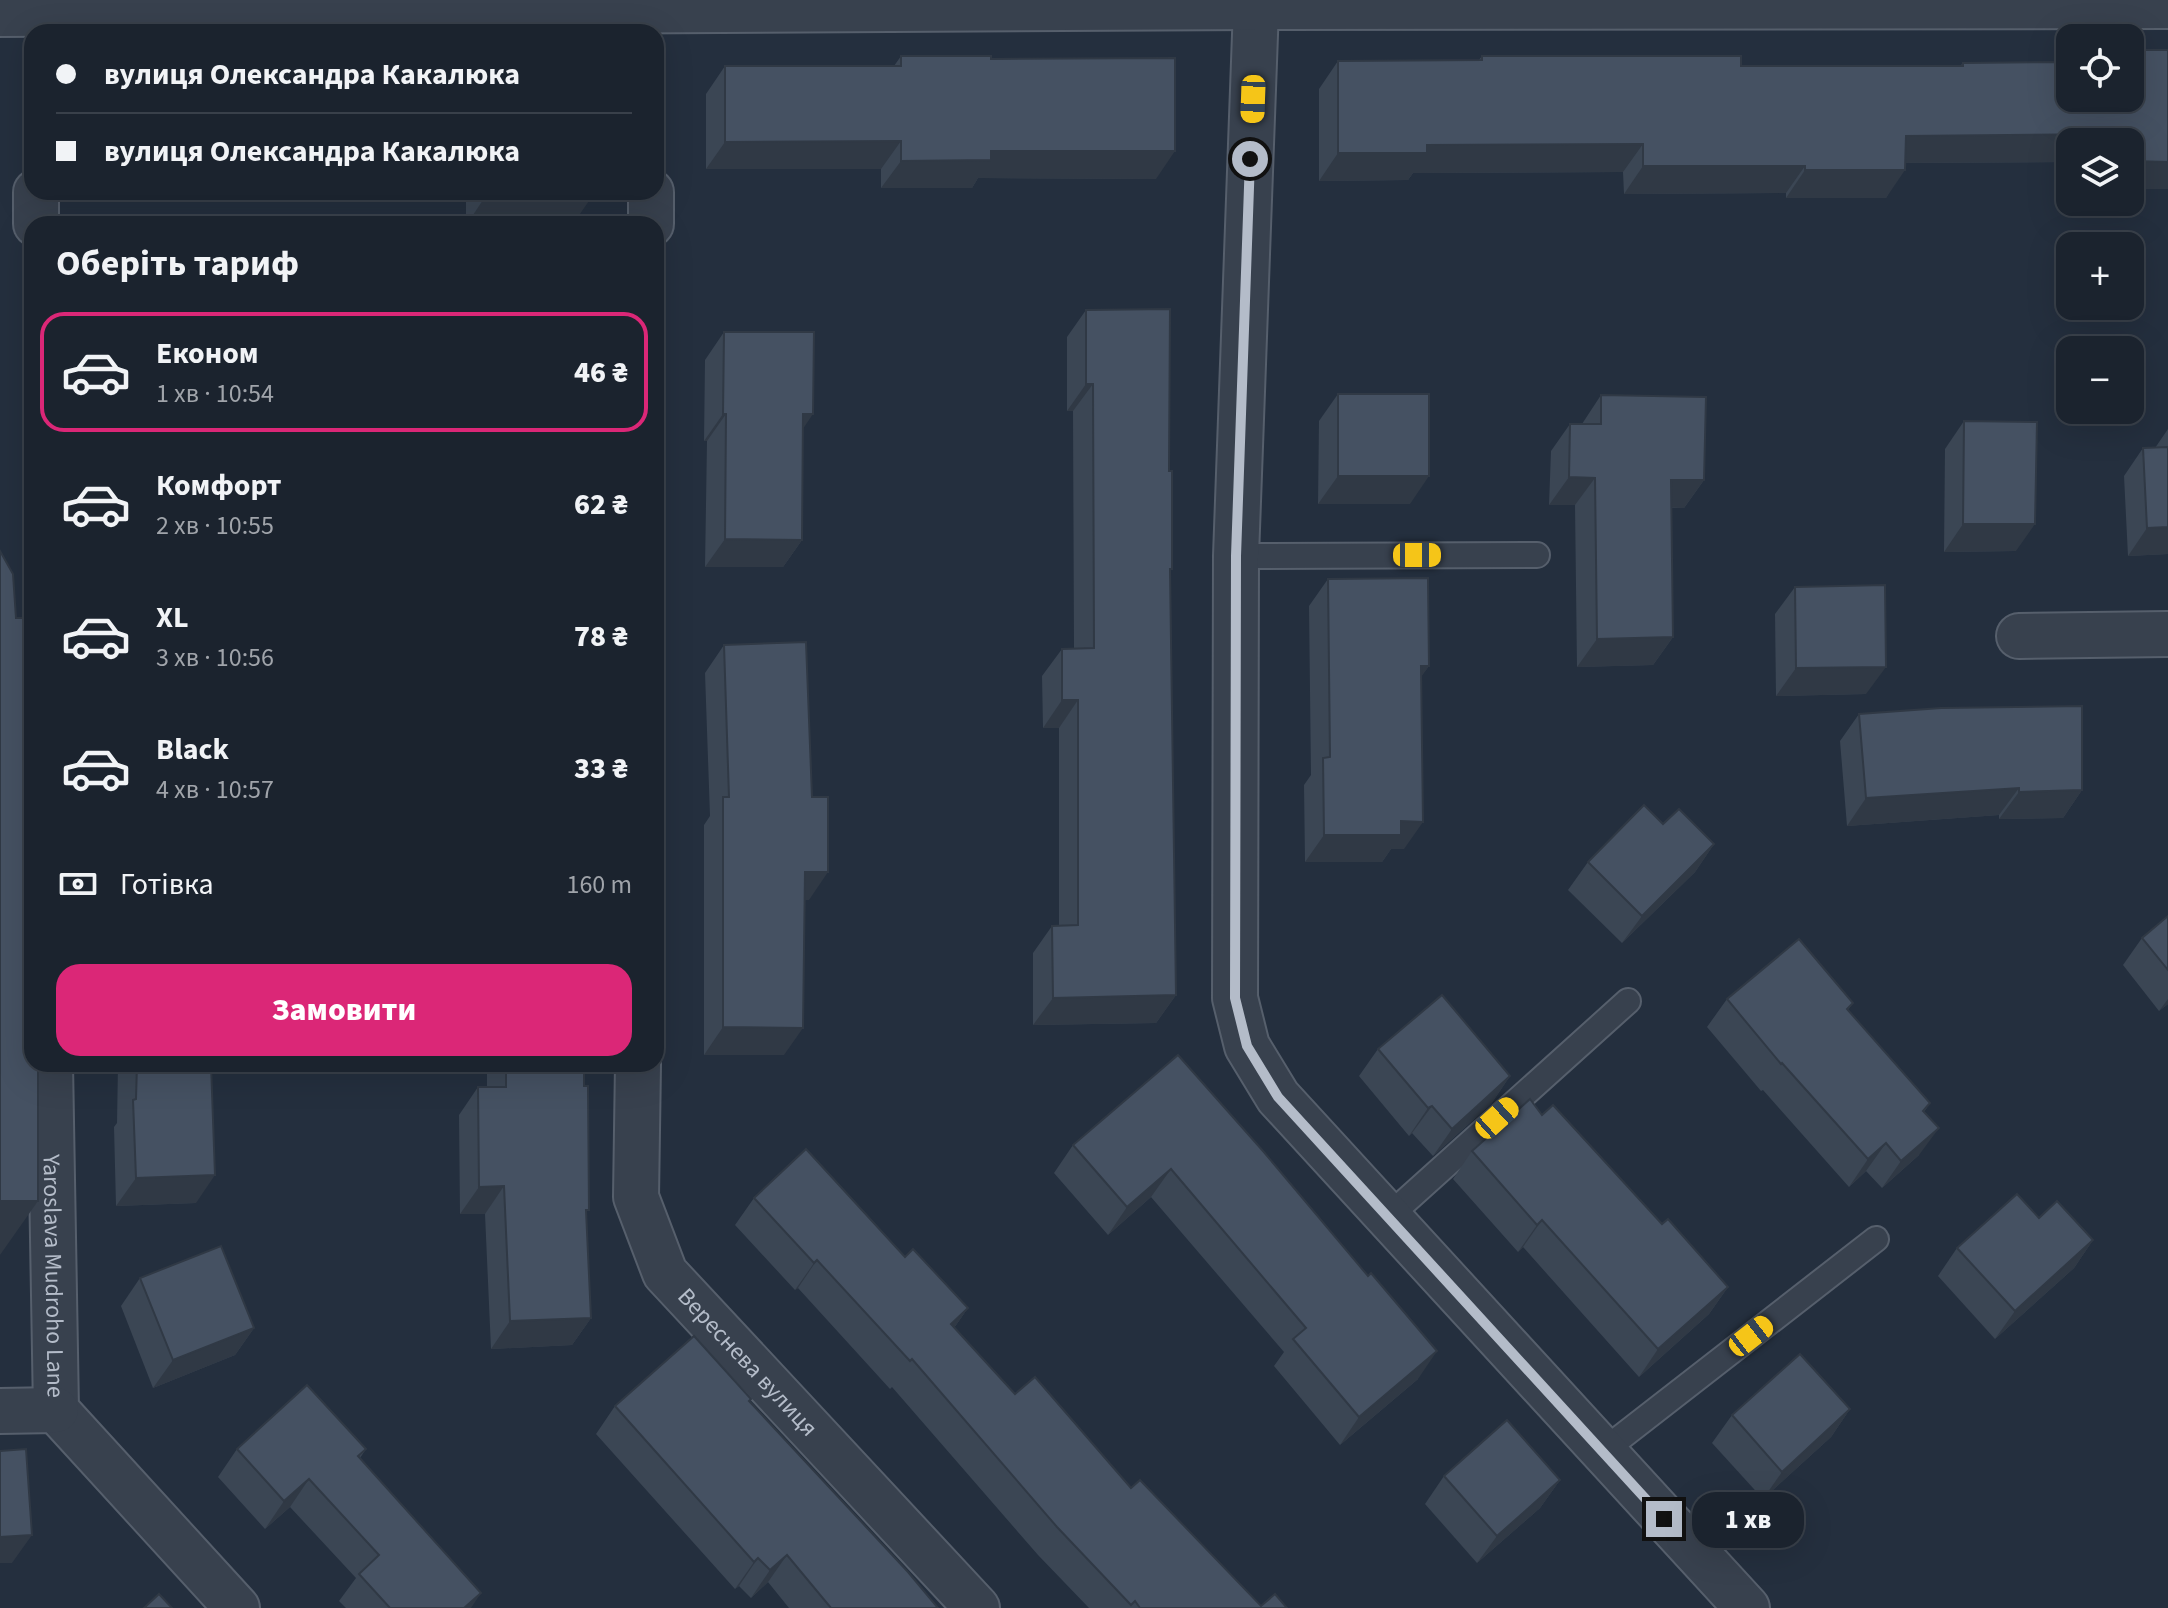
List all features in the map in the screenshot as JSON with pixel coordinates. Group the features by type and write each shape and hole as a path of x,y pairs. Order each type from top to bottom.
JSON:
{"street":[{"path":"25,15 654,21 1256,7 2168,6"},
{"path":"1256,7 1236,556 1235,998 1247,1046 1278,1097 1747,1608"},
{"path":"2019,636 2168,634"},
{"name":"Yaroslava Mudroho Lane","path":"50,1072 56,1410 237,1608"},
{"name":"Вереснева вулиця","path":"638,1072 636,1197 665,1273 977,1608"},
{"path":"0,1411 56,1410"}],"lane":[{"path":"1236,556 1537,555"},
{"path":"1389,1216 1628,1001"},
{"path":"1602,1452 1876,1239"}],"building":[{"path":"2144,50 2168,50 2168,162 2144,161 2144,128 2056,128 2056,135 1906,136 1905,170 1805,170 1805,166 1643,166 1643,144 1427,145 1427,153 1338,153 1338,61 1482,60 1482,56 1741,56 1741,66 1963,66 1963,63 2056,62 2056,112 2144,112"},
{"path":"901,56 1175,58 1175,151 991,151 991,160 901,161 901,141 725,142 725,66 901,66"},
{"path":"1170,309 1169,471 1172,471 1170,569 1176,995 1053,998 1052,926 1078,925 1078,700 1062,700 1062,649 1094,648 1093,384 1086,384 1086,310"},
{"path":"724,332 814,332 813,414 803,414 802,540 725,539"},
{"path":"1338,394 1429,394 1429,476 1338,476"},
{"path":"1601,395 1706,397 1704,480 1671,480 1673,637 1597,639 1595,478 1569,477 1570,424 1601,424"},
{"path":"1964,421 2037,422 2035,524 1963,524"},
{"path":"2168,447 2168,527 2147,528 2143,448"},
{"path":"0,551 13,574 16,618 24,618 24,1072 38,1072 38,1201 0,1201"},
{"path":"1428,578 1429,666 1421,666 1423,822 1401,821 1401,835 1324,835 1323,758 1330,757 1328,579"},
{"path":"1885,585 1886,667 1796,668 1795,587"},
{"path":"806,642 812,797 828,797 828,872 805,872 803,1028 723,1027 723,797 729,797 724,645"},
{"path":"2082,706 2082,790 2019,792 2019,788 1866,798 1859,714 1941,708"},
{"path":"1644,805 1663,824 1679,809 1714,844 1642,916 1588,862"},
{"path":"2168,916 2168,970 2142,938"},
{"path":"1799,939 1853,1003 1847,1009 1930,1103 1923,1111 1939,1128 1901,1161 1886,1143 1868,1159 1781,1064 1727,999"},
{"path":"1442,995 1510,1076 1452,1129 1432,1106 1428,1108 1378,1049"},
{"path":"1178,1055 1368,1276 1371,1273 1437,1351 1359,1417 1293,1339 1306,1328 1171,1169 1127,1207 1073,1145"},
{"path":"137,1072 211,1072 215,1175 136,1178 133,1100 136,1099"},
{"path":"506,1072 584,1072 584,1086 588,1086 589,1210 586,1210 591,1318 510,1321 504,1186 479,1187 478,1087 506,1087"},
{"path":"1530,1099 1542,1115 1553,1105 1662,1224 1668,1219 1728,1287 1658,1349 1542,1220 1537,1225 1472,1151"},
{"path":"806,1149 905,1257 913,1249 968,1308 951,1324 1015,1394 1035,1377 1131,1488 1140,1480 1261,1606 1275,1594 1287,1608 1140,1608 1135,1601 1131,1605 1057,1527 912,1359 910,1361 817,1260 814,1263 754,1198"},
{"path":"2017,1194 2039,1218 2057,1201 2093,1240 2015,1311 1957,1248"},
{"path":"221,1246 254,1328 173,1360 140,1278"},
{"path":"694,1336 751,1399 749,1401 938,1608 831,1608 787,1555 770,1570 758,1558 754,1562 615,1406"},
{"path":"1800,1354 1850,1409 1782,1472 1732,1415"},
{"path":"307,1385 366,1449 358,1456 481,1593 464,1608 390,1608 359,1574 379,1555 309,1479 284,1501 237,1449"},
{"path":"1507,1420 1560,1480 1497,1536 1444,1476"},
{"path":"26,1449 32,1535 0,1537 0,1451"},
{"path":"159,1594 172,1608 144,1608"}],"route":[{"path":"1250,159 1236,556 1235,998 1247,1046 1278,1097 1664,1519"}]}
